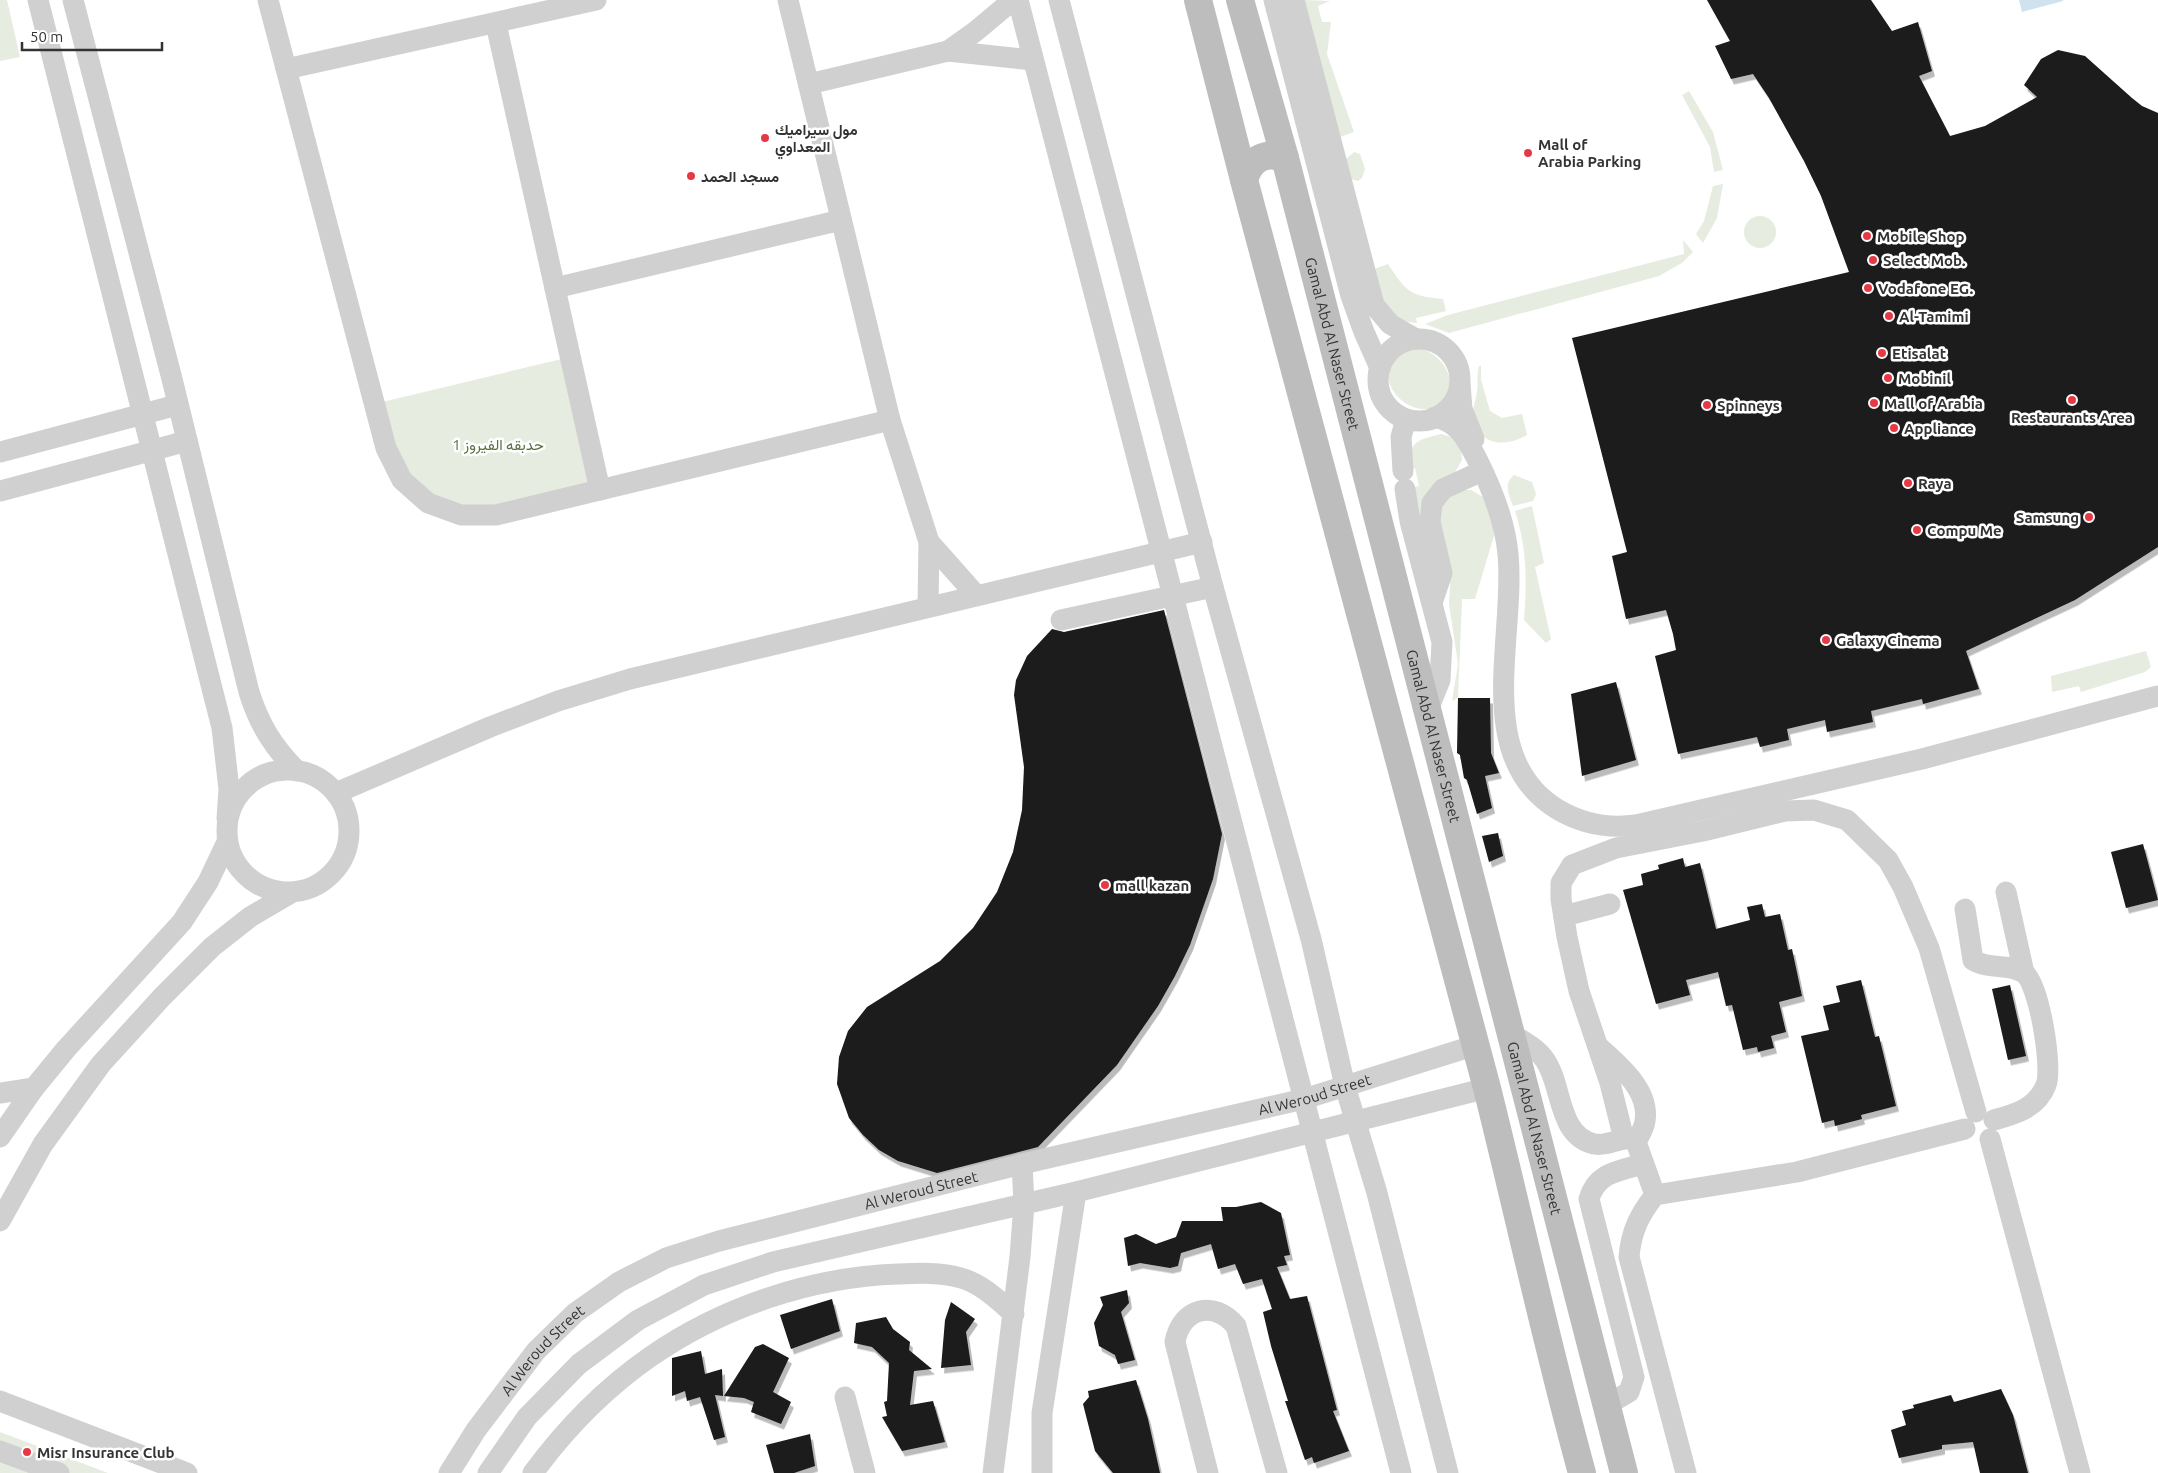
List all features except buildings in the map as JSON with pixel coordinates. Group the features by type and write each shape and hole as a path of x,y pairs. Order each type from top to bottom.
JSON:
{"main road":[{"path":"1198,0 1244,180 1476,1045 1522,1227 1555,1376 1582,1473"},
{"name":"Gamal Abd Al Naser Street","path":"1240,0 1286,158 1624,1473"},
{"path":"1221,88 1227,93 1244,95 1258,85 1262,77"},
{"path":"1244,180 1252,163 1259,158 1277,155 1286,158"}],"street":[{"path":"38,0 222,728 229,789 228,819 228,842 235,863 250,880 269,890 302,891 323,882 338,866 344,856 348,840 348,824 344,808 336,793 312,775 297,771 267,774 253,781 237,798 228,819"},
{"path":"73,0 256,714 271,742 297,771"},
{"path":"268,0 386,448 402,480 428,503 461,515 496,515 890,420"},
{"path":"286,70 596,0"},
{"path":"788,0 890,420 929,542 928,606"},
{"path":"948,51 976,32 1013,0"},
{"path":"1018,0 1032,60 1401,1473"},
{"path":"1059,0 1213,586 1311,939 1345,1086 1357,1122 1448,1473"},
{"path":"1274,0 1351,296 1380,368"},
{"path":"1294,0 1374,304 1390,324 1416,339 1438,343 1448,351 1459,372 1466,421 1508,511 1516,566 1515,701 1519,736 1525,753 1540,776 1567,800 1586,810 1600,814 1628,812 1753,788 1911,750 2158,681"},
{"path":"496,24 600,490"},
{"path":"809,84 948,51 1032,60"},
{"path":"555,288 841,220"},
{"path":"1416,339 1404,342 1394,348 1380,368 1378,380 1380,393 1386,404 1395,413 1406,419 1421,420 1435,417 1447,409 1456,398 1460,384"},
{"path":"0,452 177,405"},
{"path":"1435,417 1449,422 1461,431 1482,471 1501,514 1508,556 1504,725 1509,748 1519,770 1532,788 1544,799 1569,816 1591,824 1614,828 1636,825 1757,799 1922,759 2158,696"},
{"path":"1406,419 1401,437 1404,480 1410,521 1440,632 1443,654 1440,680 1427,712"},
{"path":"0,491 187,441"},
{"path":"1432,602 1441,582 1442,573 1430,522 1432,503 1443,489 1482,471"},
{"path":"929,542 976,595"},
{"path":"336,793 490,727 558,701 630,678 1202,542"},
{"path":"1061,620 1213,586"},
{"path":"1512,1034 1532,1046 1546,1061 1568,1123 1578,1136 1594,1144 1630,1141 1645,1122 1645,1110 1639,1090 1618,1064 1598,1046 1579,991 1564,916 1561,883 1572,864 1616,848 1703,831 1785,811 1814,810 1847,820 1888,860 1903,887 1929,948 1982,1125 2080,1473"},
{"path":"0,1137 34,1088 98,1012 182,922 208,882 228,842"},
{"path":"0,1220 43,1144 101,1064 162,997 212,947 250,917 291,892"},
{"path":"1686,1473 1629,1257 1635,1224 1655,1195 1797,1172 1982,1125 2020,1113 2035,1102 2047,1084 2048,1055 2039,1010 2030,980 2024,973 2006,892"},
{"path":"1564,916 1610,904"},
{"path":"1965,909 1973,960 1982,966 2024,973"},
{"name":"Al Weroud Street","path":"449,1473 476,1430 536,1351 575,1314 619,1282 666,1258 719,1241 1022,1164 1304,1099 1476,1045"},
{"path":"0,1093 34,1088"},
{"path":"488,1473 528,1417 579,1364 638,1320 704,1285 773,1262 1076,1192 1312,1134 1487,1088"},
{"path":"1630,1141 1643,1164 1655,1195"},
{"path":"993,1473 998,1421 1014,1314 1024,1204 1022,1164"},
{"path":"1607,1405 1630,1392 1634,1376 1589,1199 1593,1188 1600,1180 1611,1173 1643,1164"},
{"path":"1042,1473 1040,1462 1042,1413 1076,1192"},
{"path":"533,1473 561,1435 603,1393 643,1362 702,1326 757,1302 814,1284 873,1275 932,1272 970,1282 991,1293 1014,1314"},
{"path":"1208,1473 1175,1342 1182,1322 1190,1315 1210,1310 1225,1315 1236,1326 1277,1473"},
{"path":"846,1397 865,1473"},
{"path":"0,1401 187,1473"},
{"path":"0,1451 59,1473"}],"green space":[{"path":"0,0 7,0 20,57 0,61"},
{"path":"1304,0 1330,1 1318,6 1322,22 1331,22 1327,54 1354,132 1340,137"},
{"path":"1689,91 1713,132 1723,170 1714,172 1710,147 1682,95"},
{"path":"1354,152 1360,154 1365,169 1362,178 1358,181 1351,179 1346,159"},
{"path":"1723,184 1717,218 1703,243 1696,234 1704,221 1713,186"},
{"path":"1760,216 1766,217 1771,221 1775,226 1775,238 1771,243 1766,247 1760,248 1754,247 1749,243 1745,238 1744,232 1745,226 1749,221 1754,217"},
{"path":"1683,240 1693,252 1682,263 1659,276 1449,333 1425,324 1448,315 1684,254"},
{"path":"1388,264 1399,280 1410,291 1423,296 1443,299 1446,311 1416,318 1417,323 1397,318 1386,306 1382,298 1374,269"},
{"path":"1409,347 1418,348 1434,355 1440,360 1449,375 1450,392 1442,403 1432,408 1421,409 1401,400 1393,391 1389,381 1388,369 1394,354"},
{"name":"حدبقه الفيروز 1","path":"570,357 600,490 461,515 402,480 374,404"},
{"path":"1479,366 1481,366 1481,380 1490,411 1502,418 1522,414 1527,435 1502,443 1486,439 1480,433 1473,414"},
{"path":"1441,434 1452,437 1461,449 1462,460 1454,474 1429,542 1418,516 1415,487 1419,486 1415,468 1407,469 1412,447 1425,438"},
{"path":"1514,475 1532,482 1536,494 1533,501 1513,506 1508,486"},
{"path":"1463,490 1471,490 1483,497 1496,529 1475,599 1462,599 1458,698 1452,701 1458,664 1449,604 1450,584 1448,568 1437,530 1442,499"},
{"path":"1532,506 1544,563 1535,567 1551,639 1546,643 1524,620 1526,592 1524,552 1515,511"},
{"path":"2146,651 2151,667 2145,672 2081,692 2079,686 2052,692 2051,676"},
{"name":"Misr Insurance Club","path":"0,1432 108,1473 0,1473"}],"water":[{"path":"2019,0 2063,0 2063,1 2022,12"}],"place":[{"name":"مول سيراميك المعداوي","path":"765,138"},
{"name":"Mall of Arabia Parking","path":"1528,153"},
{"name":"مسجد الحمد","path":"691,176"},
{"name":"Mobile Shop","path":"1867,236"},
{"name":"Select Mob.","path":"1873,260"},
{"name":"Vodafone EG.","path":"1868,288"},
{"name":"Al-Tamimi","path":"1889,316"},
{"name":"Etisalat","path":"1882,353"},
{"name":"Mobinil","path":"1888,378"},
{"name":"Restaurants Area","path":"2072,400"},
{"name":"Mall of Arabia","path":"1874,403"},
{"name":"Spinneys","path":"1707,405"},
{"name":"Appliance","path":"1894,428"},
{"name":"Raya","path":"1908,483"},
{"name":"Samsung","path":"2089,517"},
{"name":"Compu Me","path":"1917,530"},
{"name":"Galaxy Cinema","path":"1826,640"},
{"name":"mall kazan","path":"1105,885"},
{"name":"Misr Insurance Club","path":"27,1452"}]}
